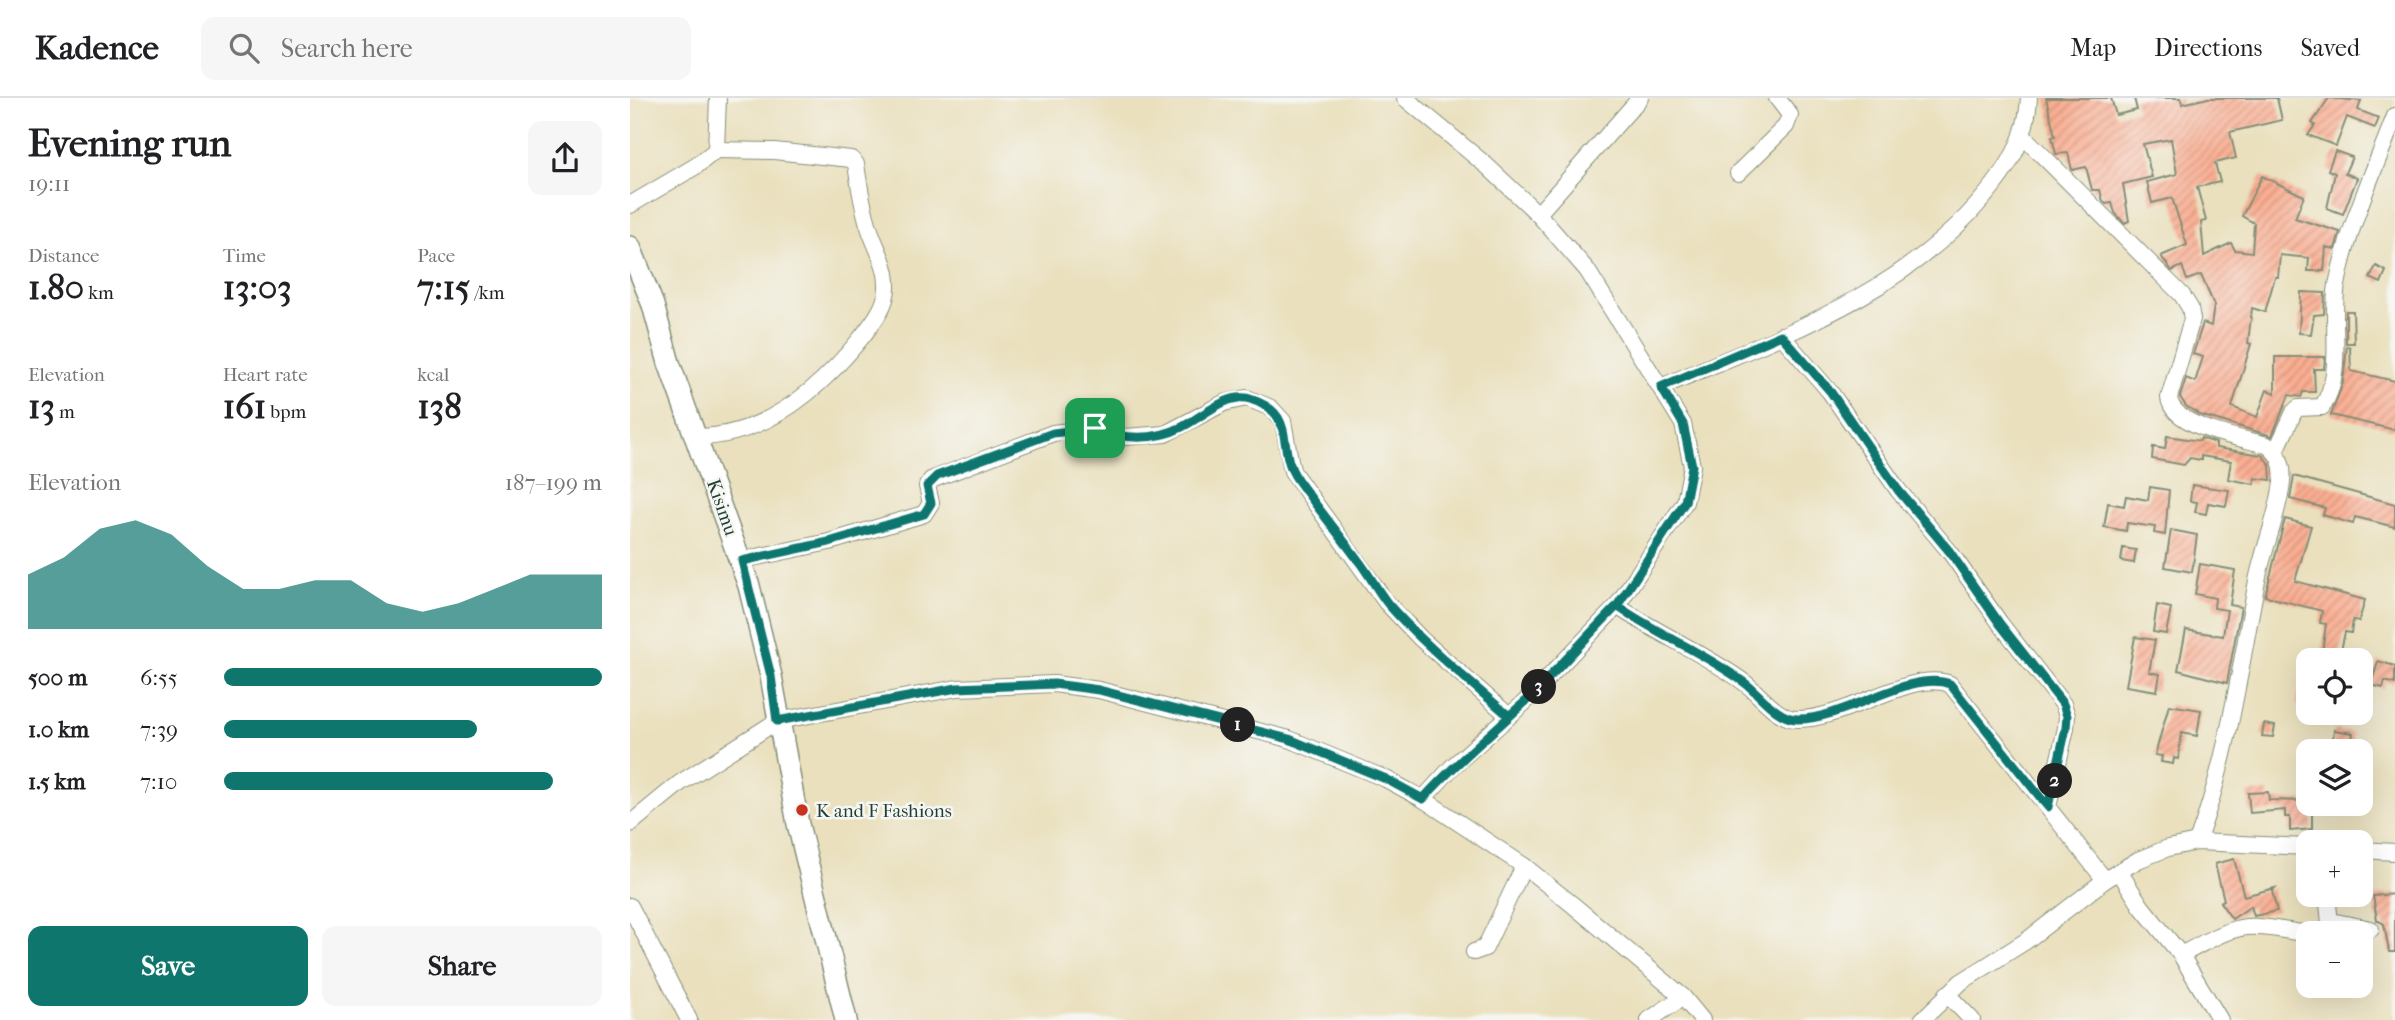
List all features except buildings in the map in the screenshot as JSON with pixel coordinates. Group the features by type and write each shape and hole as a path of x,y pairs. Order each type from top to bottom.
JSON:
{"street":[{"path":"716,150 718,98"},
{"path":"1405,98 1487,166 1538,214 1587,270 1683,424 1692,466 1685,502 1617,606 1509,716 1452,766 1423,799"},
{"path":"1538,214 1640,98"},
{"path":"1738,173 1786,125 1790,115 1777,98"},
{"path":"1661,387 1823,319 1896,277 1935,249 2009,165 2023,136 2029,98"},
{"path":"2276,451 2294,412 2298,408 2322,407 2329,396 2333,380 2337,283 2364,194 2395,116"},
{"path":"2023,136 2182,295 2190,308 2192,319 2169,398 2177,414 2195,425 2267,445 2276,451 2281,461 2282,481 2256,585 2225,755 2197,842"},
{"path":"630,205 696,166 716,150 774,151 851,159 856,164 869,229 886,270 887,290 876,320 807,397 772,416 719,437 698,437"},
{"name":"Kisimu","path":"630,247 653,304 669,363 742,561 771,676 777,721 798,824 846,1020"},
{"path":"1781,335 1830,391 1898,490 1950,552 2000,624 2063,704 2067,716 2066,728 2048,807"},
{"path":"742,561 829,542 924,514 931,503 927,486 931,480 1053,433 1095,428 1125,438 1165,434 1224,403 1247,398 1271,408 1283,421 1292,471 1386,601 1420,639 1509,716"},
{"path":"1617,606 1744,682 1776,710 1794,720 1846,711 1923,680 1950,684 2048,807 2141,906 2181,955 2220,1020"},
{"path":"630,824 680,783 777,721 957,688 1054,684 1099,690 1289,739 1386,779 1423,799 1524,866 1683,997 1702,1020"},
{"path":"1922,1020 1961,982 2026,941 2112,876 2168,848 2197,842 2296,846"},
{"path":"2373,851 2395,852"},
{"path":"1474,952 1485,948 1524,866"},
{"path":"630,906 689,1020"},
{"path":"2181,955 2229,929 2246,925 2263,925 2296,932"},
{"path":"1947,994 1972,1020"},
{"path":"1649,1020 1683,997"}],"place":[{"name":"K and F Fashions","path":"802,810"}],"route":[{"path":"1095,428 1074,428 1053,433 937,476 927,486 931,503 924,514 829,542 742,561 771,676 777,721 884,699 957,688 1054,684 1099,690 1289,739 1386,779 1423,799 1452,766 1525,702 1551,676 1617,606 1649,628 1744,682 1776,710 1794,720 1846,711 1923,680 1939,680 1950,684 2048,807 2066,728 2067,716 2063,704 2000,624 1950,552 1898,490 1830,391 1781,335 1661,387 1683,424 1692,466 1685,502 1617,606 1509,716 1420,639 1386,601 1292,471 1287,457 1283,421 1271,408 1247,398 1238,399 1224,403 1181,428 1165,434 1125,438 1095,428"}]}
